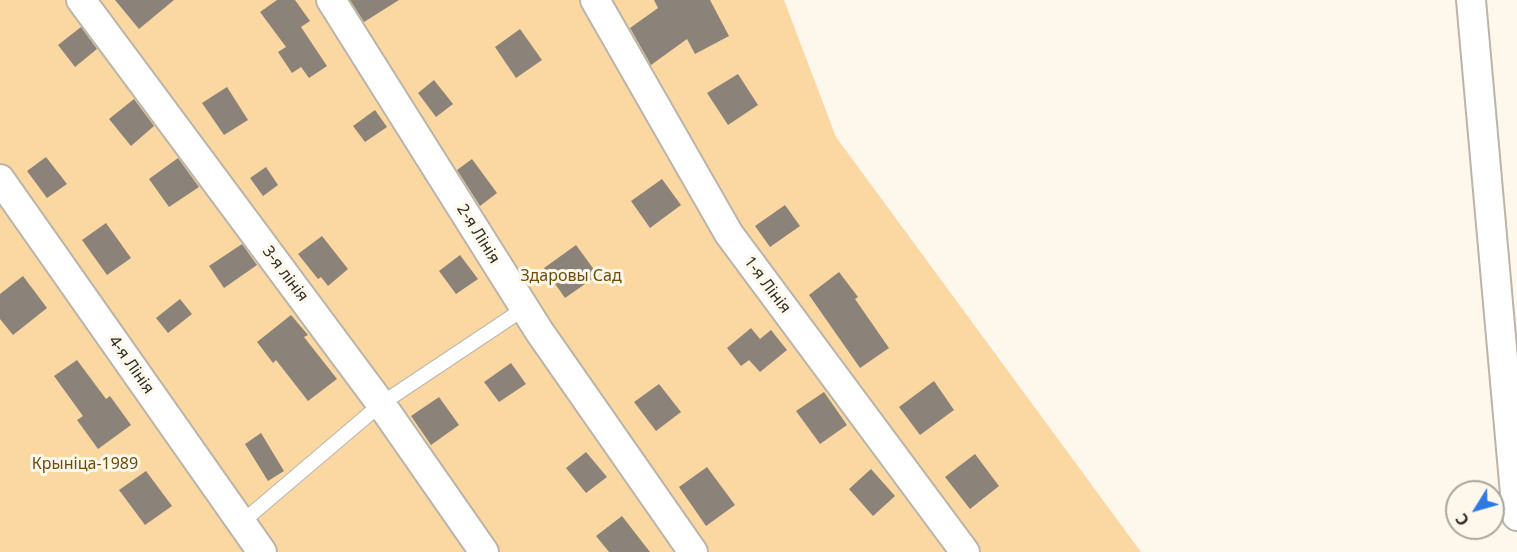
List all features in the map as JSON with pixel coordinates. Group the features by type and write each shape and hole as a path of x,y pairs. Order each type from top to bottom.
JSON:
{"street":[{"name":"3-я лінія","path":"81,0 381,404 484,552"},
{"name":"2-я Лінія","path":"332,0 525,308 693,552"},
{"name":"1-я Лінія","path":"595,0 729,234 965,552"},
{"path":"1471,0 1517,516"},
{"name":"4-я Лінія","path":"0,179 262,552"},
{"path":"22,210 49,279 240,552"}],"lane":[{"path":"241,523 381,404 525,308"}],"green space":[{"name":"Здаровы Сад","path":"0,0 784,0 836,137 1141,552 0,552"}],"building":[{"path":"115,0 174,0 139,29"},
{"path":"277,0 295,0 310,21 301,27 327,66 309,78 301,67 292,73 278,52 286,47 260,12"},
{"path":"350,0 399,0 364,22"},
{"path":"654,0 710,0 729,36 695,54 687,39 651,65 630,28 658,8"},
{"path":"81,27 97,49 75,67 58,45"},
{"path":"520,29 542,60 516,78 495,47"},
{"path":"738,74 758,105 728,125 707,93"},
{"path":"434,80 453,104 436,117 418,93"},
{"path":"227,87 248,120 224,135 202,103"},
{"path":"134,99 154,126 131,146 109,119"},
{"path":"375,110 387,127 365,142 353,126"},
{"path":"46,157 67,184 47,198 27,171"},
{"path":"178,158 199,187 169,207 149,179"},
{"path":"472,159 497,193 480,206 457,170"},
{"path":"266,167 278,185 263,196 250,178"},
{"path":"662,179 681,205 650,228 631,201"},
{"path":"785,205 800,226 770,247 755,226"},
{"path":"106,223 131,258 107,275 82,240"},
{"path":"322,236 348,269 328,286 321,277 318,279 298,254"},
{"path":"242,244 257,265 224,288 209,266"},
{"path":"576,245 598,275 565,298 544,268"},
{"path":"460,255 478,279 456,294 439,271"},
{"path":"839,272 858,297 855,299 889,348 860,368 809,295"},
{"path":"23,276 47,308 13,335 0,319 0,294"},
{"path":"180,299 192,314 168,333 156,318"},
{"path":"291,315 308,335 304,337 337,379 308,401 276,360 273,363 257,342"},
{"path":"751,328 760,339 771,330 787,350 760,372 749,360 741,366 727,348"},
{"path":"77,360 106,399 110,396 131,425 98,449 77,420 83,416 54,376"},
{"path":"511,363 526,384 499,402 484,382"},
{"path":"934,381 954,410 920,435 899,407"},
{"path":"659,384 681,412 656,431 634,402"},
{"path":"824,392 847,425 820,444 796,411"},
{"path":"439,397 459,425 431,445 411,416"},
{"path":"261,433 284,471 268,481 245,444"},
{"path":"586,452 607,477 586,493 566,468"},
{"path":"975,454 999,486 970,509 945,477"},
{"path":"707,467 735,505 706,526 679,487"},
{"path":"871,469 895,496 873,516 849,489"},
{"path":"146,471 172,506 145,525 119,490"},
{"path":"622,516 650,552 609,552 596,536"}],"park label":[{"name":"Крыніца-1989","path":"85,464"}]}
